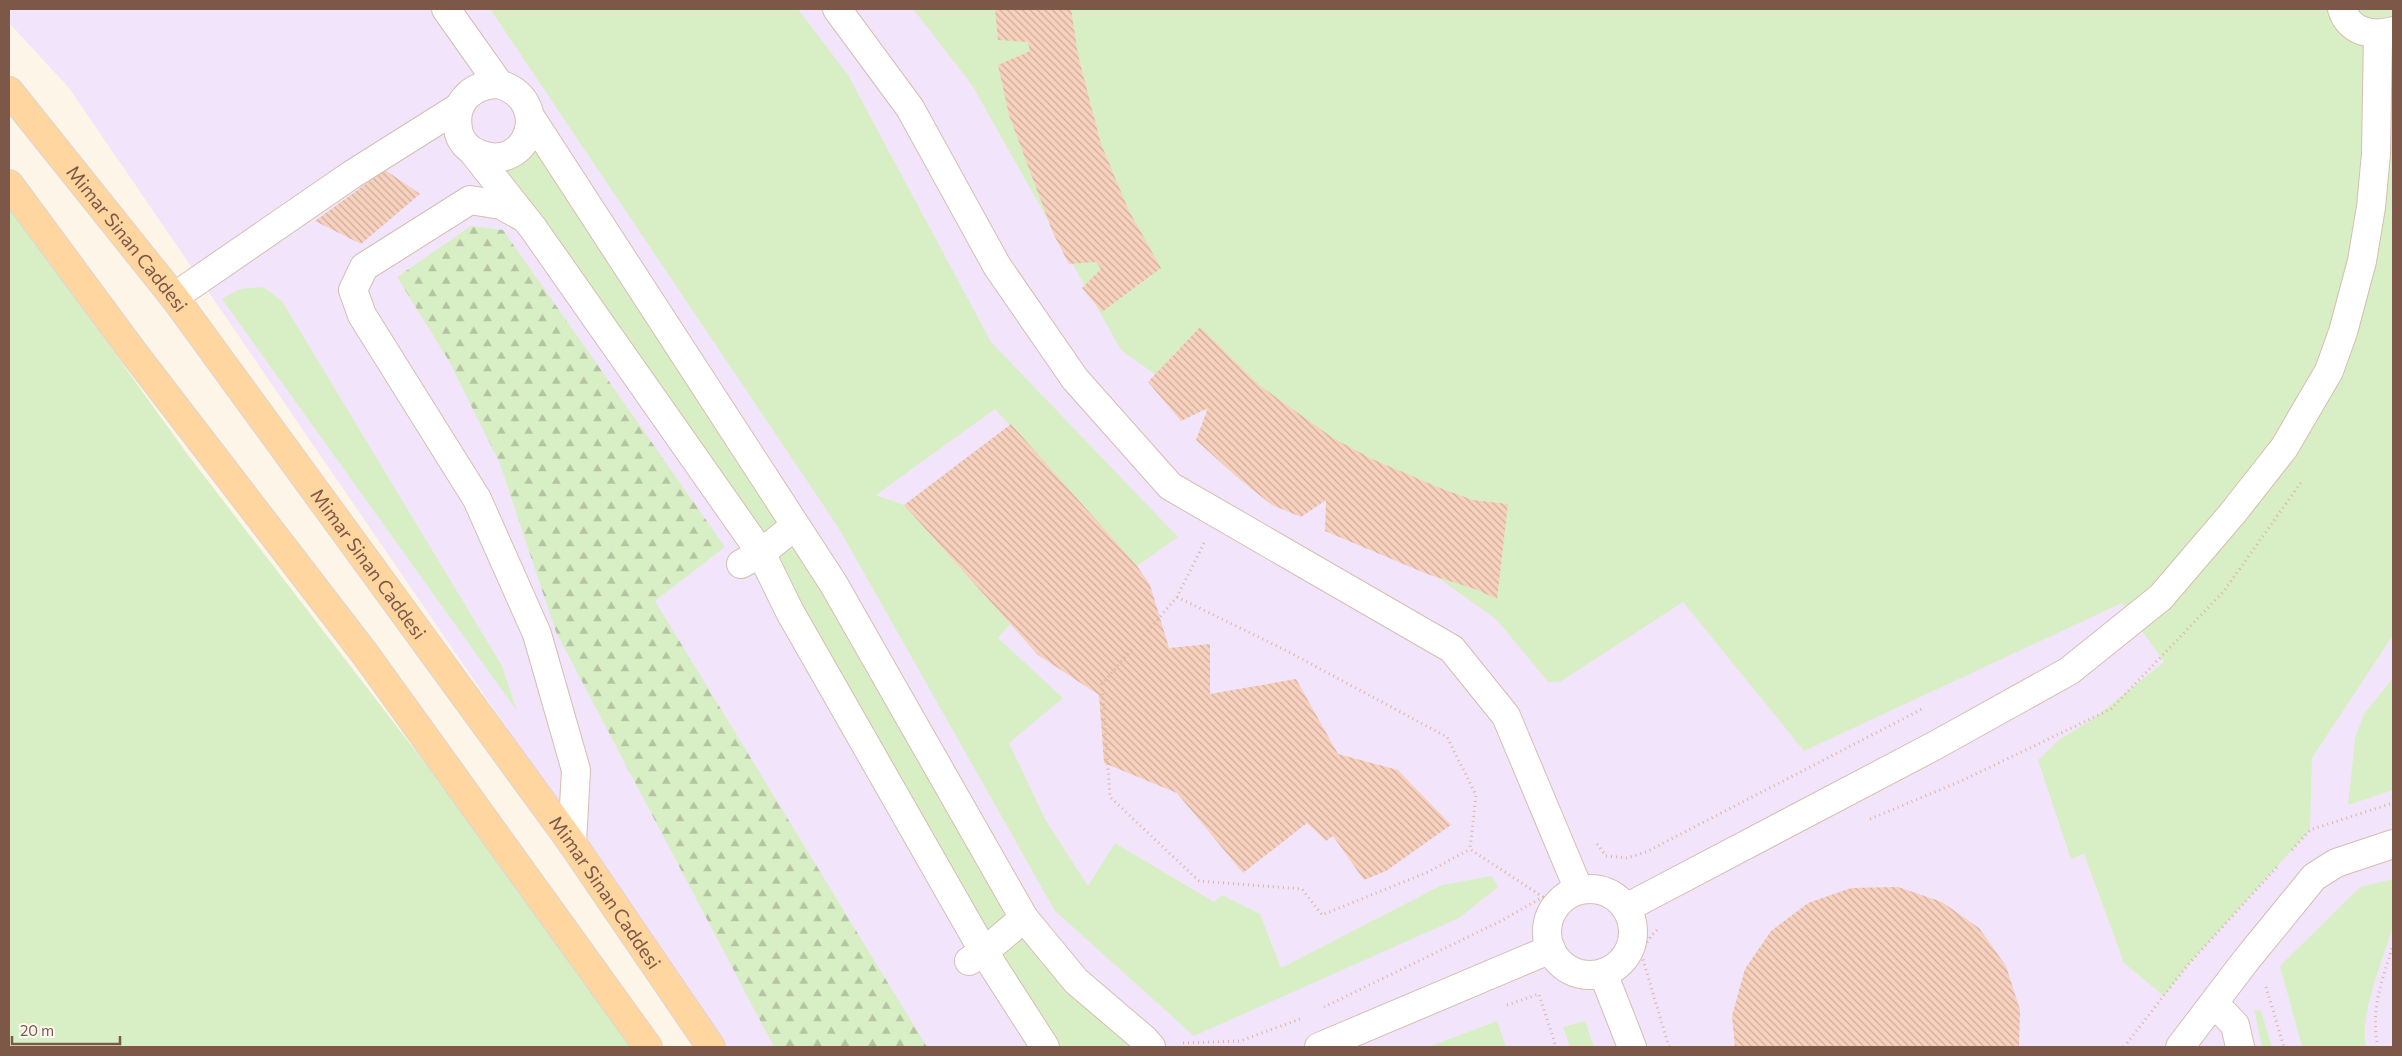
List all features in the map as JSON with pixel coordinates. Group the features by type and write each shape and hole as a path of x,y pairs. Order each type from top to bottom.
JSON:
{"main road":[{"name":"Mimar Sinan Caddesi","path":"9,91 174,297 572,843 711,1047"},
{"path":"9,184 133,352 365,654 648,1047"}],"street":[{"path":"446,9 499,84"},
{"path":"837,9 910,108 997,266 1070,370 1170,486 1452,649 1506,716 1579,890"},
{"path":"1626,908 1934,746 2069,671 2161,597 2232,514 2284,448 2329,371 2343,332 2357,279 2371,207 2386,32 2359,30 2349,23 2342,9"},
{"path":"174,297 351,175 458,107 475,88 486,84 499,84 511,88 521,96 528,107 530,118 526,140 508,155 497,158 473,152"},
{"path":"458,107 456,120 458,132 464,144 473,152 533,228 751,558 790,612 976,957 1045,1047"},
{"path":"530,118 833,583 1024,918 1076,981 1151,1047"},
{"path":"524,217 501,205 470,200 364,267 353,290 362,315 477,499 536,634 576,770 572,843"},
{"path":"751,558 795,526"},
{"path":"2180,1047 2247,959 2314,877 2336,863 2393,844"},
{"path":"1592,889 1606,892 1617,898 1626,908 1632,920 1636,950 1615,967 1603,973 1590,975 1567,968 1557,960 1547,935 1549,920 1555,907 1566,896 1579,890 1592,889"},
{"path":"976,957 1024,918"},
{"path":"1319,1047 1551,949"},
{"path":"1603,973 1632,1047"},
{"path":"2214,1003 2235,1025 2240,1047"}],"path":[{"path":"1208,536 1177,597 1102,684 1110,797 1200,881 1302,889 1322,915 1428,872 1470,849"},
{"path":"1177,597 1285,650 1447,737 1476,795 1470,849"},
{"path":"1596,843 1606,856 1627,858 1646,852 1922,709"},
{"path":"2291,852 2310,830 2393,803"},
{"path":"1470,849 1543,897"},
{"path":"2124,1047 2186,966 2284,859"},
{"path":"1540,888 1543,897"},
{"path":"1319,1009 1499,922 1543,897"},
{"path":"2378,1047 2374,1028 2375,1002 2393,945"},
{"path":"2266,987 2284,1047"},
{"path":"1502,1007 1539,994 1556,1047"},
{"path":"1181,1043 1240,1042 1301,1018"}],"shaded area":[{"path":"9,9 2393,9 2393,1047 725,1047 69,88 9,23"}],"green space":[{"path":"490,9 798,9 848,75 991,342 1178,537 1137,566 995,409 876,495 904,505 1010,624 998,638 1063,698 1009,743 1046,821 1088,886 1115,843 1214,902 1222,895 1260,914 1281,968 1442,885 1492,876 1498,887 1459,918 1194,1036 1055,911 838,527"},
{"path":"913,9 2393,9 2393,635 2312,758 2310,830 2186,967 2164,996 2124,963 2084,854 2071,859 2038,760 2060,739 2093,719 2164,662 2122,603 1804,751 1683,602 1560,682 1548,682 1497,620 1121,350 972,85"},
{"path":"531,118 1009,892 1151,1047 1045,1047 761,553 497,158"},
{"path":"9,206 188,455 575,958 639,1047 9,1047"},
{"path":"471,226 503,230 725,547 655,601 927,1047 774,1047 556,632 500,464 449,361 397,277"},
{"path":"263,287 282,301 502,666 517,711 222,299 240,289"},
{"path":"2393,678 2393,790 2348,805 2355,738 2364,714"},
{"path":"2393,879 2395,911 2388,942 2369,1004 2366,1019 2366,1047 2302,1047 2280,966 2360,887"},
{"path":"2254,1009 2261,1011 2272,1047 2262,1047"},
{"path":"1497,1021 1506,1047 1429,1047"},
{"path":"1585,1021 1594,1047 1570,1047 1563,1027"}],"building":[{"path":"995,9 1071,9 1078,55 1101,144 1129,211 1161,268 1102,312 1082,288 1101,269 1096,262 1069,264 1053,233 1009,115 998,65 1030,51 1028,42 998,40"},
{"path":"385,170 420,194 361,244 315,221"},
{"path":"1200,327 1259,385 1333,438 1372,459 1440,488 1473,500 1508,504 1497,599 1475,589 1427,574 1325,531 1326,500 1301,517 1272,505 1238,478 1196,440 1208,408 1181,421 1148,382"},
{"path":"1011,424 1137,566 1150,585 1169,648 1210,644 1210,694 1296,679 1338,754 1398,770 1451,825 1386,871 1364,880 1333,836 1326,841 1307,823 1243,873 1177,793 1104,763 1099,695 1038,655 904,505"},
{"path":"1898,887 1942,902 1979,928 2006,966 2020,1010 2019,1047 1735,1047 1732,1016 1745,969 1771,931 1808,903 1851,888"}]}
